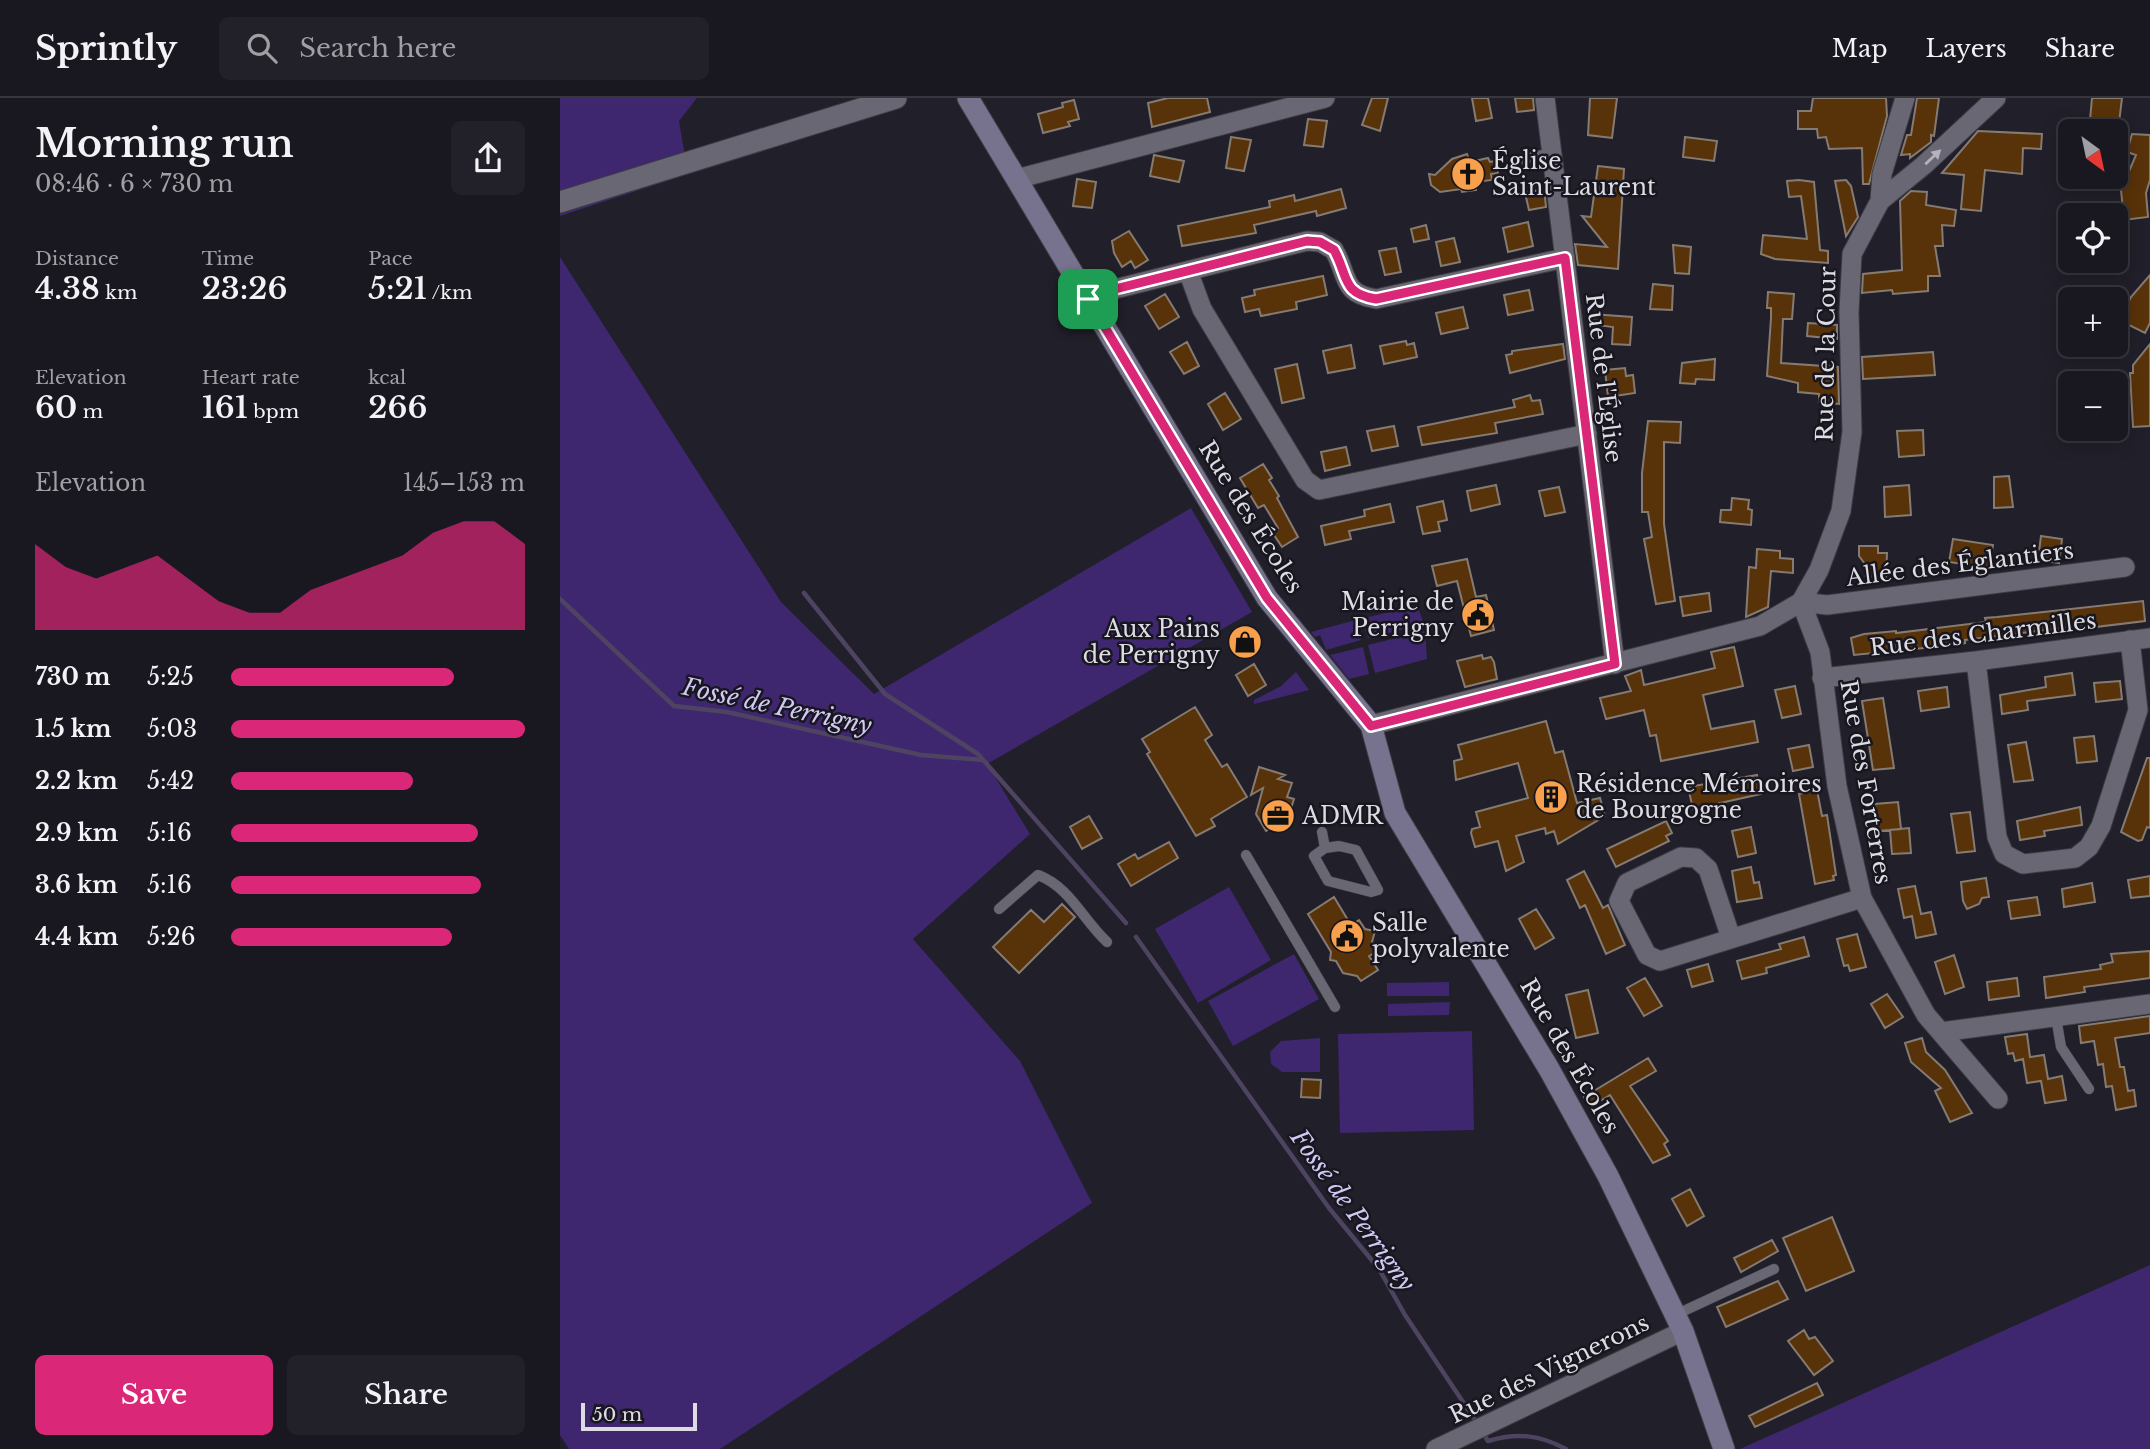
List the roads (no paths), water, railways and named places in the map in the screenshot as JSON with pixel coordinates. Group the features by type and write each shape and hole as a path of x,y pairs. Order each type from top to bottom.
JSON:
{"main road":[{"name":"Rue des Écoles","path":"968,98 1267,598 1371,726 1395,813 1549,1069 1608,1176 1679,1323 1724,1449"}],"street":[{"path":"560,202 896,98"},
{"path":"1016,179 1325,98"},
{"name":"Rue de l'Église","path":"1545,98 1615,664"},
{"path":"1880,201 1882,174 1905,98"},
{"path":"1880,201 1924,165 1996,98"},
{"name":"Rue de la Cour","path":"1801,602 1819,570 1841,511 1852,432 1849,312 1852,254 1880,201"},
{"path":"1088,299 1095,294 1307,241 1320,242 1334,250 1348,286 1357,296 1376,299 1565,258"},
{"path":"1188,271 1202,309 1305,480 1319,491 1587,434"},
{"name":"Allée des Églantiers","path":"1801,602 1827,605 2125,567"},
{"path":"1371,726 1760,626 1801,602"},
{"name":"Rue des Forterres","path":"1801,602 1820,652 1837,786 1862,898 1926,1015 1998,1099"},
{"path":"1976,661 1997,837 2004,854 2023,864 2075,858 2089,847 2101,826 2138,709 2140,639"},
{"name":"Rue des Charmilles","path":"1822,678 2140,639"},
{"path":"1731,938 1708,869 1696,859 1681,856 1627,883 1619,901 1647,955 1660,961 1862,898"},
{"path":"1941,1032 2150,1004"},
{"name":"Rue des Vignerons","path":"1436,1449 1483,1429 1586,1370 1679,1323"}],"lane":[{"path":"1523,159 1552,153"},
{"path":"1322,832 1325,848"},
{"path":"1325,848 1356,850 1378,890 1371,892 1328,881 1314,856 1325,848"},
{"path":"1246,855 1335,1007"},
{"path":"999,909 1038,874 1051,879 1082,909 1095,931 1107,942"},
{"path":"2056,1017 2062,1047 2089,1089"},
{"path":"1679,1323 1774,1269"}],"waterway":[{"name":"Fossé de Perrigny","path":"804,593 885,694 978,754 1126,923"},
{"name":"Fossé de Perrigny","path":"560,599 674,706 727,712 921,755 983,760"},
{"name":"Fossé de Perrigny","path":"1136,937 1329,1208 1379,1269 1405,1315 1477,1423"},
{"name":"Fossé de Perrigny","path":"1483,1433 1488,1441 1509,1436 1528,1436 1566,1449"}],"place":[{"name":"Église Saint-Laurent","path":"1468,174"},
{"name":"Mairie de Perrigny","path":"1478,615"},
{"name":"Aux Pains de Perrigny","path":"1245,642"},
{"name":"Résidence Mémoires de Bourgogne","path":"1551,797"},
{"name":"ADMR","path":"1278,816"},
{"name":"Salle polyvalente","path":"1347,936"}]}
